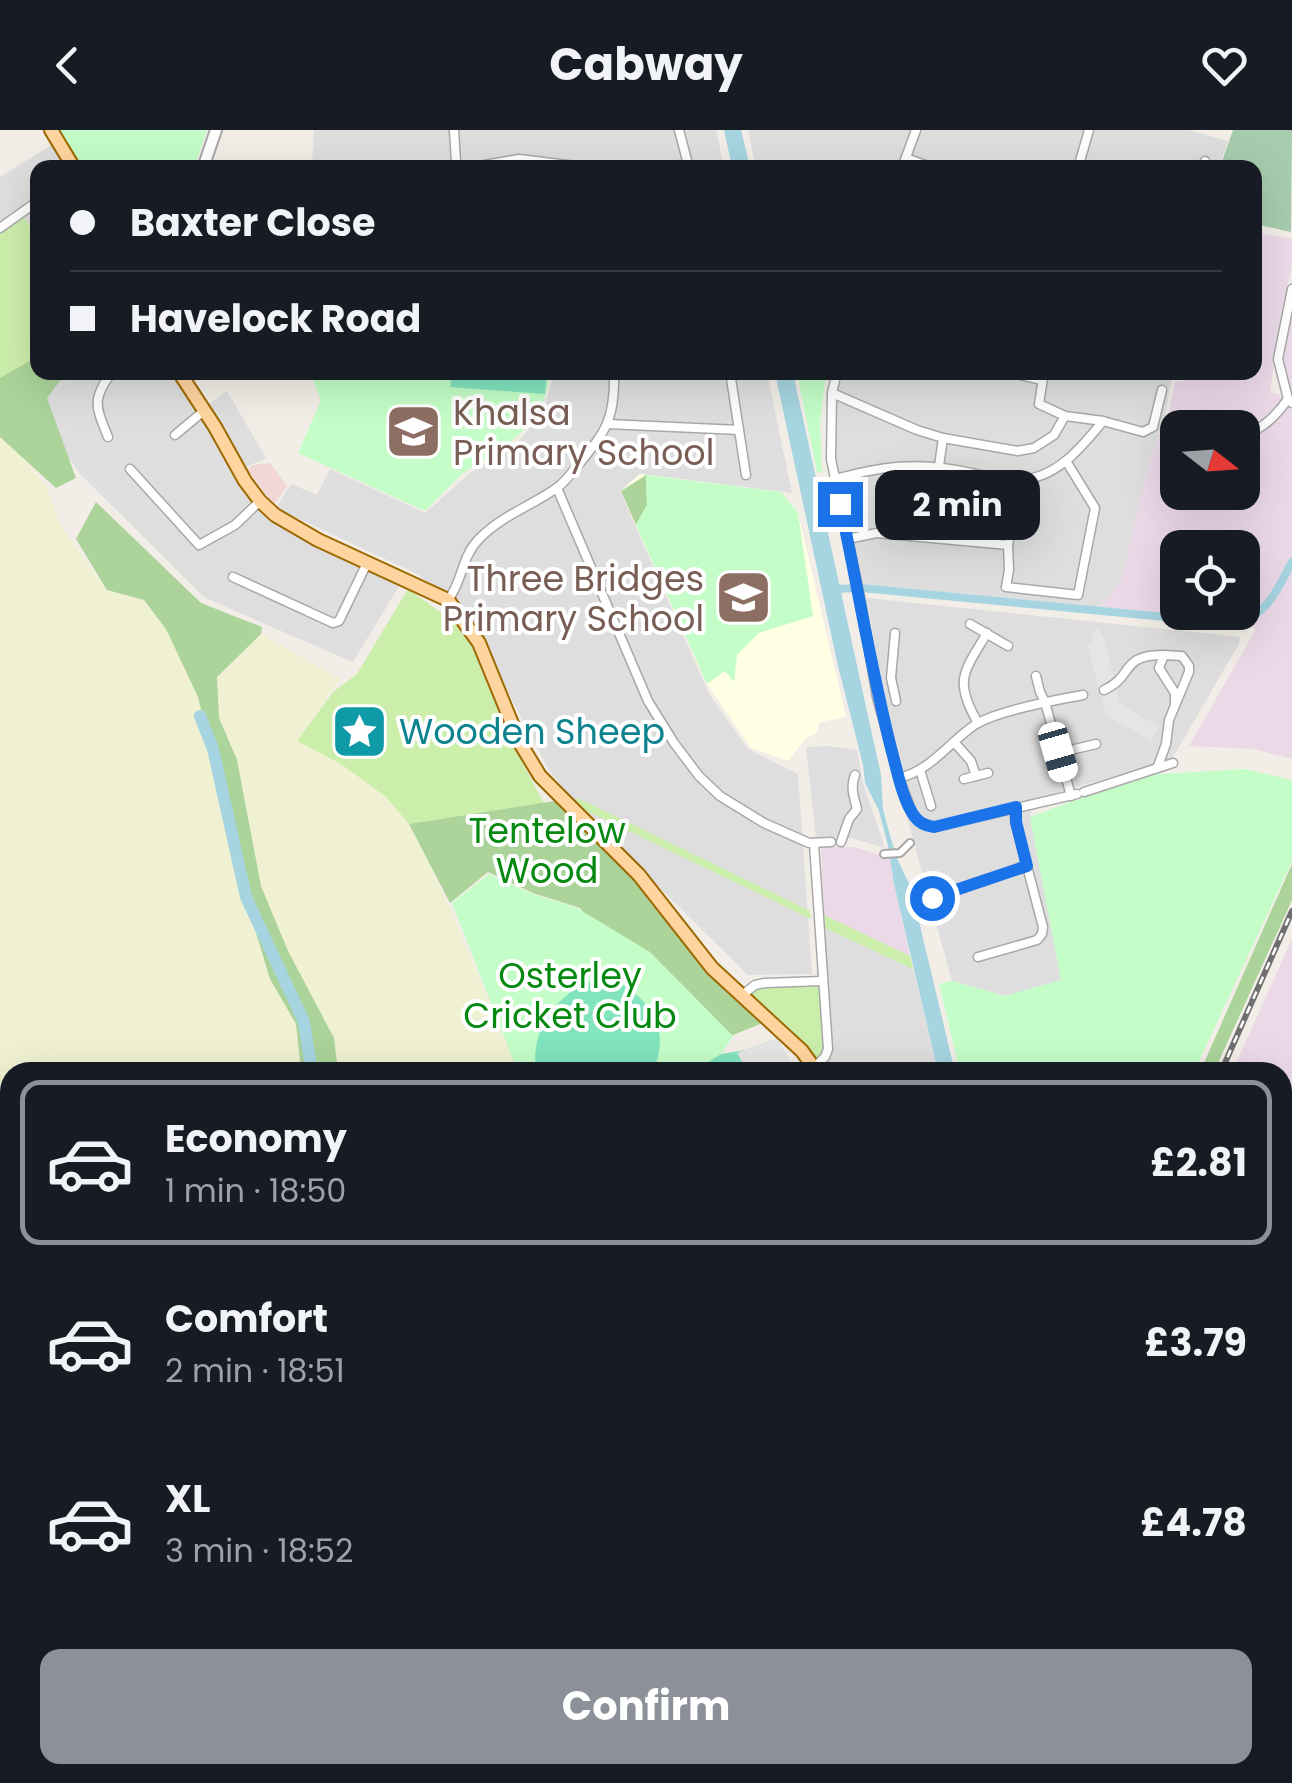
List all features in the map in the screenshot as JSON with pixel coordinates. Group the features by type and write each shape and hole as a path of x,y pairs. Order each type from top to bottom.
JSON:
{"main road":[{"path":"51,130 69,160"},
{"path":"185,380 245,481 276,515 301,531 448,600 479,643 520,743 540,776 639,875 712,968 810,1062"}],"street":[{"path":"206,160 216,130"},
{"path":"454,130 456,160"},
{"path":"678,130 686,160"},
{"path":"905,160 916,130"},
{"path":"1080,160 1089,130"},
{"path":"0,228 30,207"},
{"path":"1260,427 1290,401 1278,359 1292,289"},
{"path":"106,380 96,402 108,437"},
{"path":"448,600 456,590 465,558 478,540 496,523 557,488 600,439 608,424 614,380"},
{"path":"731,380 746,475"},
{"path":"834,380 830,427 834,479 856,575 877,697 913,815 928,827 1077,794 1173,763"},
{"path":"1043,380 1040,404 1070,417 1142,432 1154,422 1162,390"},
{"path":"832,392 917,430 1018,451 1034,448 1054,435 1070,417"},
{"path":"176,435 204,410"},
{"path":"834,479 890,466 939,467 1016,480 1051,471 1066,461 1102,421"},
{"path":"608,424 739,430"},
{"path":"930,536 943,438"},
{"path":"1016,480 1006,587 1078,593 1095,508 1066,461"},
{"path":"130,469 199,545 234,525 260,501"},
{"path":"557,488 648,701 698,776 739,809 814,844 836,842 857,809 852,792 856,775"},
{"path":"848,539 876,533 1008,545"},
{"path":"233,577 333,622 339,620 367,563"},
{"path":"970,624 1008,646"},
{"path":"877,697 895,698 891,678 896,632"},
{"path":"978,723 967,705 962,682 987,634"},
{"path":"1146,655 1175,693 1176,704"},
{"path":"1104,690 1116,684 1132,663 1146,655 1182,656 1189,672 1158,766"},
{"path":"1158,668 1164,655"},
{"path":"1036,676 1058,752 1077,794"},
{"path":"899,778 920,770 978,723 1082,695"},
{"path":"954,742 971,761 976,776"},
{"path":"1058,752 1096,744"},
{"path":"920,770 931,806"},
{"path":"964,779 988,772"},
{"path":"978,957 1036,940 1044,927 1016,822 1016,807"},
{"path":"884,854 900,852 910,843"},
{"path":"814,844 828,1049 822,1062"},
{"path":"932,898 1027,866"},
{"path":"940,882 945,894"},
{"path":"994,953 996,965"},
{"path":"740,996 765,983 822,981"}],"shaded area":[{"path":"314,130 716,130 722,160 312,160"},
{"path":"748,130 1189,130 1228,141 1221,160 754,160"},
{"path":"1233,130 1292,130 1291,232 1262,226 1262,160 1222,160"},
{"path":"53,144 63,160 30,160 30,226 23,216 0,226 0,177"},
{"path":"1262,233 1292,239 1292,264 1270,392 1287,397 1283,355 1292,314 1292,759 1253,749 1189,746 1255,630 1260,630 1260,530 1160,530 1160,615 1101,607 1122,579 1146,473 1159,435 1160,510 1260,510 1260,410 1169,410 1175,382 1262,380"},
{"path":"56,380 182,380 202,409 227,391 266,458 237,471 258,507 334,555 365,564 401,583 353,662 205,598 80,474 34,405"},
{"path":"552,380 768,380 792,493 640,474 620,491 709,694 748,749 798,774 812,974 748,975 586,815 548,769 464,606 415,573 276,508 291,484 317,495 330,469 425,513 470,473 514,447 544,410"},
{"path":"839,380 1172,380 1166,410 1160,410 1160,431 1146,473 1122,579 1101,607 863,584 834,464 835,392"},
{"path":"0,427 47,488 60,524 107,590 144,600 166,629 198,697 254,926 270,979 296,1024 300,1061 0,1062"},
{"path":"270,463 287,486 274,505 247,469"},
{"name":"Three Bridges Primary School","path":"640,474 781,492 798,513 846,717 820,722 816,733 806,738 788,761 751,748 707,684 621,491"},
{"path":"867,598 1240,637 1172,759 1033,800 1030,817 1062,980 1005,996 952,981 898,785"},
{"path":"1097,627 1104,638 1120,703 1159,727 1151,741 1106,715 1087,645 1091,644"},
{"path":"261,634 340,679 297,741 341,764 386,797 409,824 448,903 514,1062 337,1062 334,1038 288,951 261,886 237,760 219,718 217,678"},
{"path":"806,747 857,750 863,783 885,848 847,837 816,839"},
{"path":"821,847 854,847 891,858 910,956 824,915"},
{"path":"825,928 913,969 936,1062 829,1062 833,1052"},
{"path":"1292,939 1292,1062 1237,1062"},
{"path":"777,1039 790,1062 742,1062 737,1053"}],"green space":[{"path":"56,130 207,130 197,160 75,160"},
{"path":"23,216 30,226 30,374 0,410 0,229"},
{"path":"30,361 30,380 61,380 47,398 76,478 56,488 0,437 0,378"},
{"name":"Khalsa Primary School","path":"313,380 549,380 540,415 502,450 464,472 425,511 298,453 321,400"},
{"path":"451,380 546,380 545,394 450,387"},
{"path":"798,380 825,380 820,423 822,472 817,472"},
{"path":"646,475 647,505 636,525 621,491"},
{"name":"Three Bridges Primary School","path":"646,475 781,492 798,513 813,616 759,633 737,655 734,682 725,671 707,684 636,525 647,505"},
{"path":"96,502 201,603 262,627 261,634 217,677 219,718 237,760 261,886 288,951 334,1038 337,1062 300,1062 296,1024 270,979 254,926 198,697 166,629 144,600 107,590 76,539"},
{"path":"408,589 465,630 510,740 544,803 409,824 386,797 341,764 297,741 333,692 357,674"},
{"path":"1245,769 1292,780 1292,861 1199,1062 958,1062 939,984 952,981 1005,996 1061,980 1030,817 1143,775"},
{"path":"578,798 810,911 811,919 579,807 574,801"},
{"name":"Tentelow Wood","path":"561,800 600,837 681,937 765,1022 718,1041 632,976 580,908 533,893 488,872 450,903 409,824"},
{"path":"1292,864 1292,900 1219,1062 1204,1062"},
{"name":"Osterley Cricket Club","path":"489,874 577,908 650,952 733,1036 721,1054 708,1062 514,1062 452,903"},
{"path":"824,915 910,956 913,969 825,928"},
{"path":"601,976 612,979 641,999 658,1029 656,1062 535,1062 538,1040 550,1013 586,983"},
{"path":"822,981 828,1049 818,1062 809,1062 741,996 755,985"},
{"path":"777,1039 790,1062 708,1062 721,1054"}],"water":[{"path":"724,130 741,130 748,160 730,160"},
{"path":"777,380 795,380 881,775 883,810 896,856 911,888 953,1062 936,1062 889,850 879,811 865,783"}],"waterway":[{"path":"831,589 862,588 1235,621 1249,618 1265,606 1292,562"},
{"path":"200,716 213,749 246,897 304,1022 310,1062"}],"railway":[{"path":"1225,1062 1292,911"}],"place":[{"name":"Khalsa Primary School","path":"414,432"},
{"name":"Three Bridges Primary School","path":"743,598"},
{"name":"Wooden Sheep","path":"360,731"}],"route":[{"path":"840,504 877,697 913,815 934,827 1016,807 1027,866 932,898"}]}
